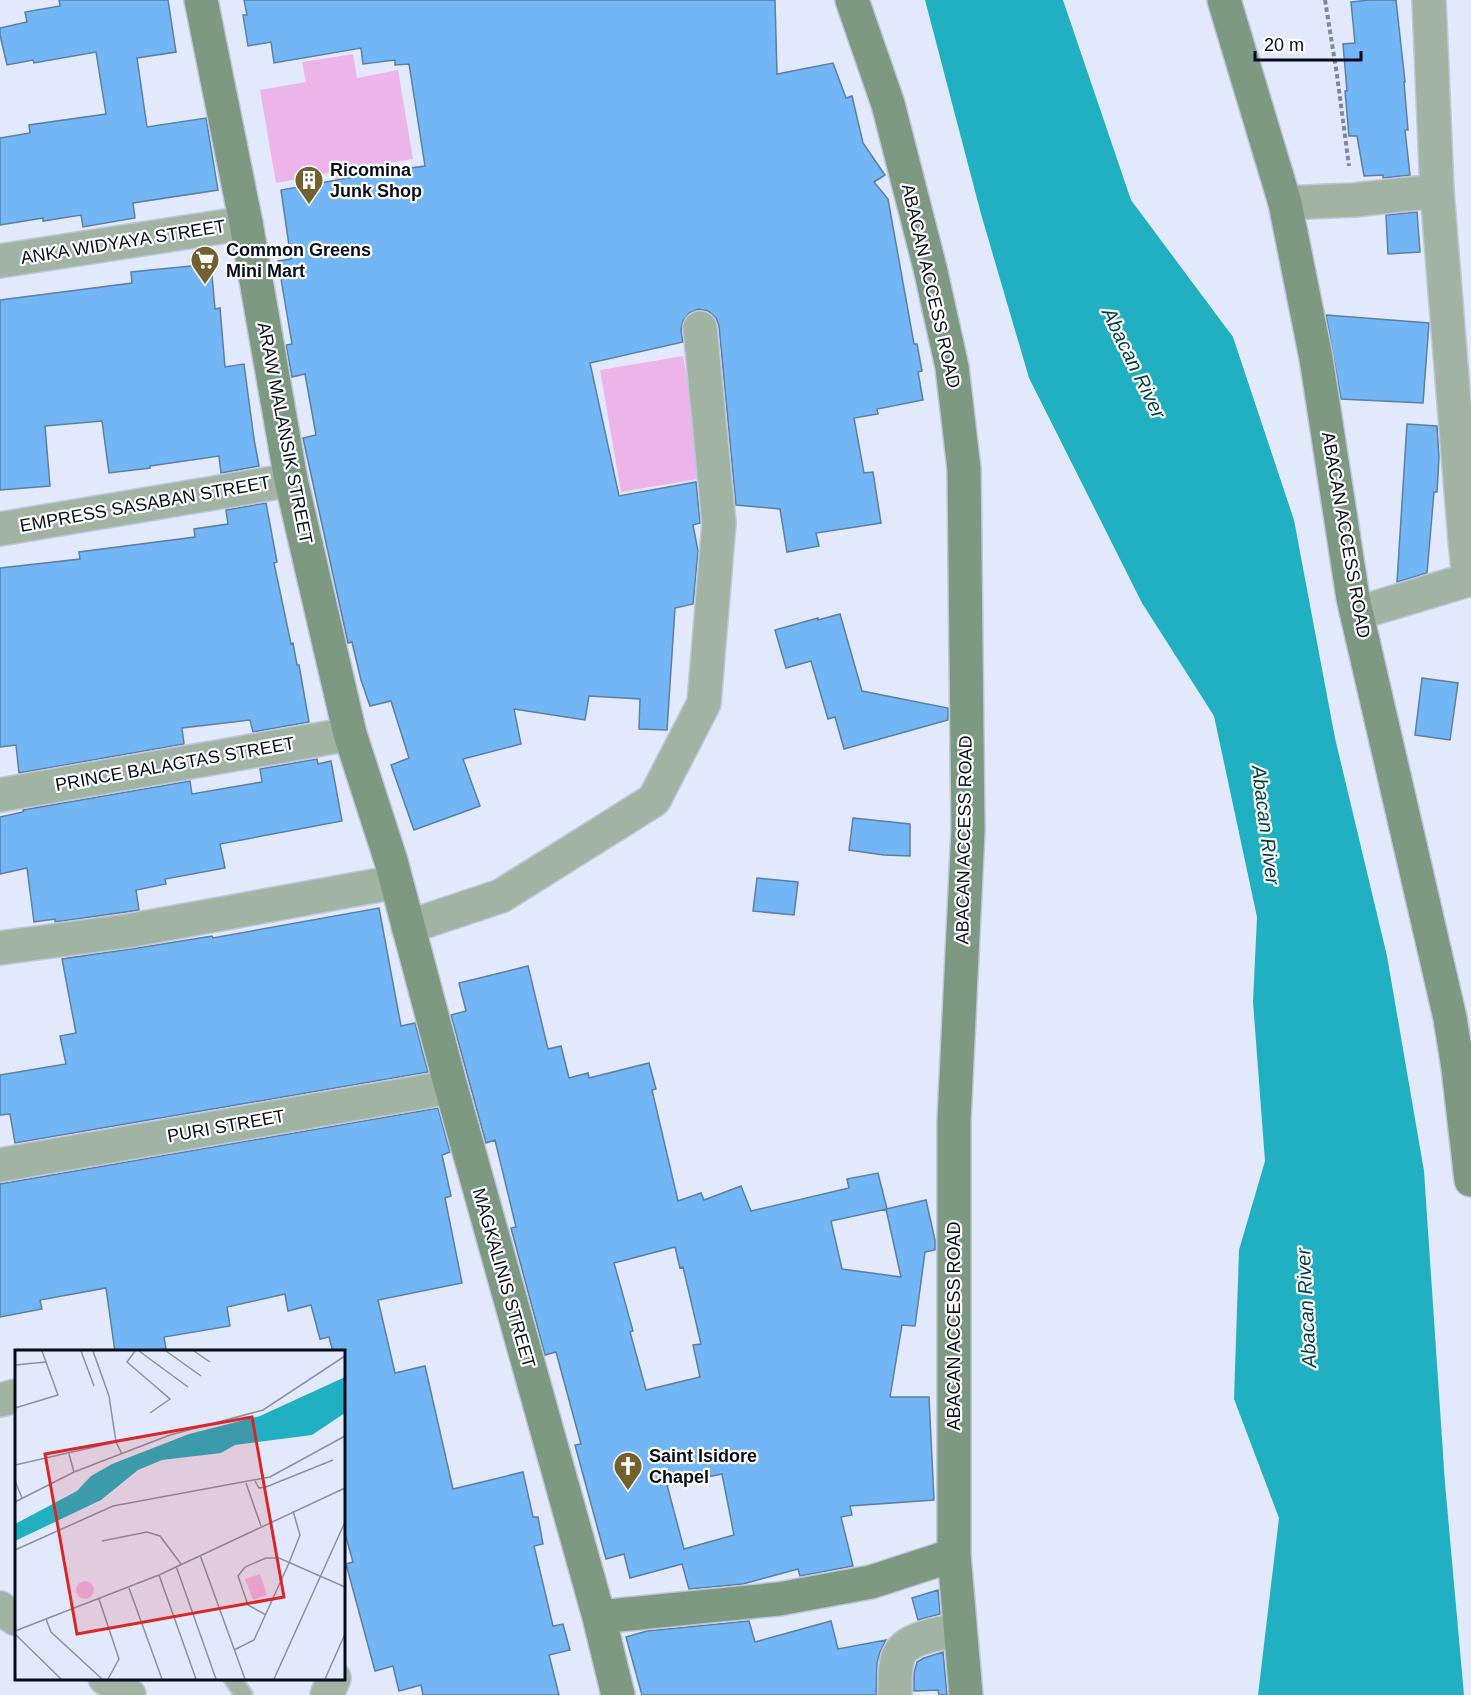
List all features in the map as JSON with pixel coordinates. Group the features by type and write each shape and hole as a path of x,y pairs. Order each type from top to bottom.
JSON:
{"street":[{"name":"ARAW MALANSIK STREET","path":"201,0 246,223 291,480 350,734 393,872"},
{"name":"ABACAN ACCESS ROAD","path":"852,0 888,104 930,268 952,367 964,469 968,830 954,1121 954,1555 966,1695"},
{"name":"ABACAN ACCESS ROAD","path":"1224,0 1285,203 1316,358 1353,598 1450,1018 1460,1079 1471,1180"},
{"path":"1358,613 1470,579 1437,191 1429,0"},
{"path":"1285,203 1354,200 1437,191"},
{"name":"ANKA WIDYAYA STREET","path":"0,261 246,223"},
{"path":"408,927 501,896 654,800 704,703 719,523 700,328"},
{"name":"EMPRESS SASABAN STREET","path":"0,529 291,480"},
{"name":"PRINCE BALAGTAS STREET","path":"0,795 350,734"},
{"path":"0,948 127,931 393,872"},
{"name":"MAGKALINIS STREET","path":"393,872 599,1617 618,1695"},
{"name":"PURI STREET","path":"0,1165 451,1088"},
{"path":"0,1400 15,1396"},
{"path":"599,1617 779,1599 871,1582 954,1555"},
{"path":"0,1608 15,1618"},
{"path":"896,1695 895,1677 899,1654 913,1641 960,1630"},
{"path":"108,1680 129,1695"},
{"path":"327,1695 333,1680"}],"lane":[{"path":"233,1680 243,1695"}],"path":[{"path":"1325,0 1354,200"}],"shaded area":[{"path":"353,54 357,78 398,70 413,159 371,166 375,193 339,199 334,172 276,183 260,90 306,82 302,62"},
{"path":"683,356 704,478 621,492 600,370"}],"water":[{"name":"Abacan River","path":"925,0 1063,0 1131,200 1233,337 1294,520 1335,738 1387,956 1424,1171 1445,1483 1464,1695 1258,1695 1279,1518 1234,1399 1239,1250 1265,1161 1253,1002 1257,917 1214,716 1142,603 1029,378 981,214"}],"building":[{"path":"59,0 168,0 176,52 137,58 147,127 206,118 218,190 133,203 135,218 83,227 81,215 0,225 0,138 30,133 29,125 106,114 96,52 34,63 33,60 7,65 0,28 27,22 25,12 60,6"},
{"path":"244,0 775,0 777,74 833,63 846,98 852,96 863,143 885,175 874,182 888,199 914,344 917,344 922,371 918,372 923,400 877,409 878,414 854,418 864,473 873,472 881,523 816,533 819,546 787,552 780,509 736,505 719,326 716,318 708,311 698,309 689,313 683,321 681,330 683,342 590,363 619,496 696,482 700,523 693,525 698,551 693,604 675,608 667,730 639,729 640,699 589,696 585,720 514,709 521,744 463,759 480,806 414,830 391,765 409,758 391,701 370,706 352,642 348,643 303,438 316,435 305,374 292,377 286,345 292,344 278,261 291,259 281,190 425,166 409,64 395,65 395,60 363,64 361,48 274,63 271,42 248,46 243,15 247,15"},
{"path":"1396,0 1405,82 1408,130 1405,130 1410,175 1383,178 1383,175 1364,176 1357,136 1349,136 1343,44 1355,43 1351,2"},
{"path":"1417,212 1420,252 1388,254 1386,215"},
{"path":"211,264 215,309 220,308 225,367 244,364 259,466 221,473 219,456 109,473 102,421 45,426 50,486 0,490 0,300 132,283 131,272"},
{"path":"1326,315 1429,323 1423,403 1341,399"},
{"path":"1407,424 1437,426 1439,457 1437,492 1434,492 1427,573 1397,582"},
{"path":"266,503 277,562 274,563 291,644 293,643 297,665 299,665 309,722 253,732 250,720 182,728 184,744 19,773 16,745 0,747 0,568 80,559 79,552 195,537 194,529 228,524 226,510"},
{"path":"840,614 862,691 948,708 948,720 844,749 835,717 828,719 811,661 786,668 775,630"},
{"path":"1422,678 1458,683 1450,740 1415,735"},
{"path":"317,759 318,764 331,761 342,821 220,844 225,868 165,879 166,884 136,890 139,910 55,922 55,919 34,922 27,868 0,874 0,817 23,812 23,810 190,781 192,794 262,782 260,769"},
{"path":"853,818 910,824 910,856 849,850"},
{"path":"757,878 798,882 794,915 753,911"},
{"path":"379,908 401,1026 415,1023 428,1072 15,1143 10,1114 0,1115 0,1075 66,1064 60,1036 76,1033 62,959 212,936 213,938"},
{"path":"528,966 548,1049 561,1046 569,1078 588,1073 589,1078 649,1063 656,1089 652,1090 678,1201 701,1193 704,1200 741,1186 751,1211 849,1188 847,1179 878,1173 887,1209 926,1200 935,1250 925,1252 915,1326 902,1325 890,1397 929,1397 934,1500 850,1506 852,1515 841,1517 853,1566 800,1576 798,1569 743,1584 689,1589 682,1564 630,1578 624,1554 606,1559 575,1445 581,1444 556,1352 545,1355 511,1228 516,1227 495,1140 486,1143 451,1015 466,1011 459,983","holes":["886,1209 901,1277 842,1269 831,1221","675,1247 680,1268 683,1267 701,1344 693,1345 700,1377 646,1390 630,1332 633,1331 614,1263","722,1474 734,1535 684,1549 667,1485"]},
{"path":"438,1108 450,1152 442,1155 451,1196 445,1198 462,1283 378,1300 395,1373 425,1366 453,1489 523,1472 533,1517 538,1517 543,1544 534,1546 553,1626 563,1624 570,1650 549,1655 559,1695 423,1695 421,1685 399,1691 393,1666 375,1671 346,1564 353,1562 345,1534 345,1350 332,1350 329,1337 320,1339 311,1305 288,1311 285,1294 227,1307 230,1326 164,1337 166,1349 160,1350 115,1350 106,1288 40,1300 42,1309 0,1317 0,1184"},
{"path":"938,1590 940,1614 918,1620 912,1598"},
{"path":"749,1621 755,1642 831,1621 838,1649 886,1640 877,1663 876,1695 642,1695 626,1637 647,1631"},
{"path":"943,1652 947,1695 939,1695 938,1690 914,1691 914,1673 917,1662"}],"place":[{"name":"Ricomina Junk Shop","path":"309,206"},
{"name":"Common Greens Mini Mart","path":"205,286"},
{"name":"Saint Isidore Chapel","path":"628,1492"}]}
